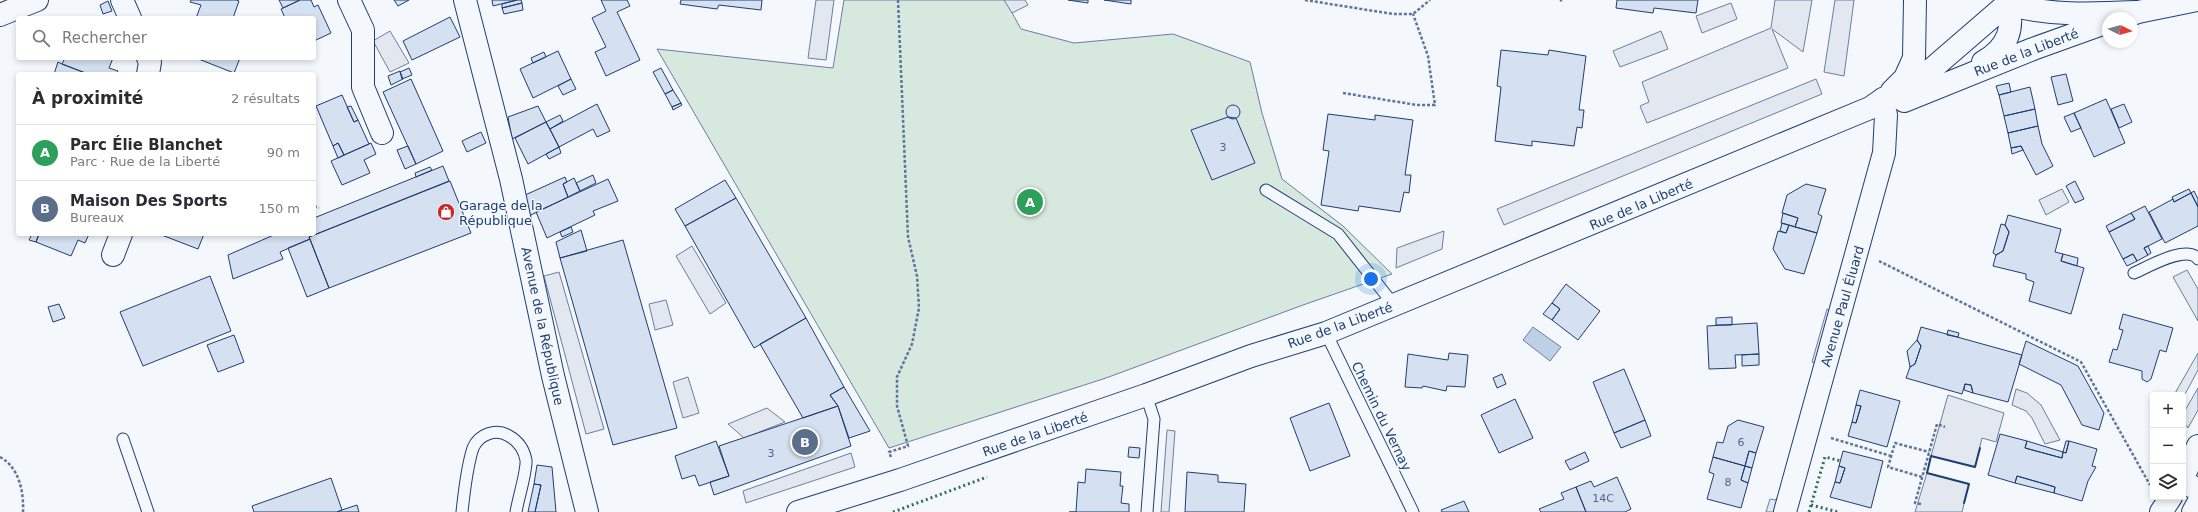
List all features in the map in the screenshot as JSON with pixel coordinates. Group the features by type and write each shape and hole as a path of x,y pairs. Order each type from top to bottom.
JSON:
{"street":[{"path":"0,15 37,0"},
{"path":"122,0 129,16"},
{"path":"349,0 363,30 363,87 382,133"},
{"name":"Avenue de la République","path":"465,0 511,179 553,376 587,512"},
{"name":"Rue de la Liberté","path":"1880,105 1905,78 1914,58 1915,0"},
{"path":"2138,13 2197,0"},
{"path":"2007,1 2024,9 2065,15 2102,15"},
{"name":"Rue de la Liberté","path":"1880,105 1919,80 2007,1"},
{"name":"Rue de la Liberté","path":"1945,84 1989,59 2004,45 2009,33 2010,16 2007,1"},
{"name":"Rue de la Liberté","path":"798,512 900,480 1146,396 1251,356 1326,333 1880,105 1945,84 2049,43 2102,24"},
{"path":"148,72 149,60"},
{"name":"Avenue Paul Éluard","path":"1785,512 1884,153 1880,105"},
{"path":"113,255 119,236"},
{"path":"2186,471 2198,446"},
{"path":"2186,483 2198,490"},
{"path":"2161,512 2169,500"},
{"path":"2192,512 2198,503"}],"lane":[{"path":"1266,190 1338,234 1394,305"},
{"path":"2134,273 2181,254 2189,254 2198,259"},
{"name":"Chemin du Vernay","path":"1326,333 1413,512"},
{"path":"1146,396 1154,419 1147,512"},
{"path":"462,512 473,447 482,437 494,431 506,434 516,440 522,448 526,461 516,512"},
{"path":"124,439 148,512"}],"path":[{"path":"898,0 908,237 917,276 919,308 912,344 897,377 897,406 908,446 889,452 900,480"},
{"path":"1305,0 1393,14 1413,14 1430,0"},
{"path":"1343,93 1418,105 1434,105 1428,56 1413,14"},
{"path":"1857,253 1875,259 2081,362 2150,485"},
{"path":"1921,504 1915,503 1937,424 1945,427"},
{"path":"1807,431 1891,456"},
{"path":"1922,477 1888,467 1891,456 1895,443 1929,452"},
{"path":"0,457 11,465 16,473 24,498 23,512"}],"shaded area":[{"path":"816,0 834,0 826,60 808,58"},
{"path":"844,0 1005,0 1021,29 1074,43 1173,34 1250,62 1262,113 1282,179 1343,226 1392,274 1303,305 1106,378 889,448 657,49 833,68"},
{"path":"1004,0 1025,0 1028,5 1012,13"},
{"path":"1775,0 1812,0 1803,52 1772,29 1788,68 1647,123 1640,106 1649,102 1642,82 1771,28"},
{"path":"1835,0 1854,0 1844,76 1824,72"},
{"path":"1731,3 1737,19 1702,33 1696,16"},
{"path":"390,31 409,63 390,72 373,41"},
{"path":"1661,31 1668,49 1620,67 1613,51"},
{"path":"1816,79 1822,94 1504,225 1497,209"},
{"path":"2062,189 2069,202 2046,215 2039,200"},
{"path":"1444,231 1442,249 1396,268 1397,248"},
{"path":"692,246 726,303 710,314 676,256"},
{"path":"2187,270 2198,289 2198,321 2173,277"},
{"path":"559,272 604,429 586,434 544,276"},
{"path":"666,300 673,325 655,330 649,304"},
{"path":"1827,309 1833,311 1818,364 1812,362"},
{"path":"2198,353 2198,370 2186,392 2176,392"},
{"path":"688,377 699,413 683,418 673,382"},
{"path":"2198,388 2198,410 2188,428 2186,425 2186,409"},
{"path":"2016,389 2027,393 2041,405 2060,440 2045,444 2032,418 2026,411 2012,405"},
{"path":"1948,395 2004,413 1996,442 1982,438 1975,467 1931,456"},
{"path":"767,408 785,422 744,438 728,424"},
{"path":"1167,430 1175,431 1169,512 1161,512"},
{"path":"851,453 855,467 746,503 743,491"},
{"path":"1927,473 1969,484 1962,512 1915,512"},
{"path":"1777,498 1774,512 1766,512 1770,499 1775,500"}],"water":[{"path":"1533,327 1561,347 1550,361 1523,340"}],"building":[{"path":"191,0 239,1 234,16 197,16 201,5 190,2"},
{"path":"279,0 300,0 283,8"},
{"path":"300,0 311,0 314,7 318,5 331,33 316,40 316,16 284,16 281,9"},
{"path":"394,0 409,0 398,6"},
{"path":"492,0 517,0 493,6"},
{"path":"521,0 522,3 502,8 502,4"},
{"path":"601,0 627,0 630,6 617,12 640,60 606,76 595,52 606,47 592,18 606,11"},
{"path":"681,0 762,0 761,10 719,5 717,9 680,4"},
{"path":"1068,0 1088,0 1088,3"},
{"path":"1104,0 1131,0 1131,4"},
{"path":"1617,0 1698,0 1696,13 1654,8 1653,13 1616,8"},
{"path":"108,1 112,11 103,14 100,5"},
{"path":"522,3 523,10 504,14 502,8"},
{"path":"450,17 460,37 412,60 403,41"},
{"path":"1501,50 1548,55 1549,50 1586,56 1579,110 1584,110 1582,128 1577,127 1574,146 1532,141 1532,146 1495,141 1501,87 1497,86"},
{"path":"558,51 571,79 533,98 520,69"},
{"path":"544,52 546,57 533,63 531,58"},
{"path":"64,60 112,60 109,68 118,71 83,72 62,64"},
{"path":"201,60 239,60 234,72"},
{"path":"58,62 83,72 55,72"},
{"path":"409,68 412,75 402,79 400,72"},
{"path":"661,68 673,90 665,94 653,72"},
{"path":"400,71 403,79 391,85 388,76"},
{"path":"2066,74 2073,101 2058,105 2051,77"},
{"path":"411,79 443,151 416,164 383,92"},
{"path":"571,79 576,89 563,95 558,86"},
{"path":"2009,83 2011,92 1999,95 1996,86"},
{"path":"2030,87 2035,109 2004,116 1999,95"},
{"path":"673,90 681,103 672,107 665,94"},
{"path":"342,95 354,122 358,120 369,144 344,155 338,143 333,146 316,106"},
{"path":"2106,99 2125,143 2094,157 2074,113"},
{"path":"681,103 682,105 673,110 672,107"},
{"path":"597,104 610,131 597,137 593,129 559,147 550,129"},
{"path":"2124,104 2132,122 2119,128 2111,109"},
{"path":"1233,105 1238,107 1240,112 1238,117 1233,119 1228,117 1226,112 1228,107"},
{"path":"351,106 358,120 354,122 347,107"},
{"path":"538,106 546,122 512,139 508,117"},
{"path":"2035,109 2038,126 2008,133 2004,116"},
{"path":"2074,113 2081,128 2071,132 2064,117"},
{"path":"1328,114 1375,120 1375,115 1413,120 1405,175 1411,175 1409,193 1404,192 1400,212 1359,206 1358,211 1321,205 1329,151 1323,150"},
{"path":"560,115 563,121 550,129 546,122"},
{"path":"1228,117 1236,118 1255,163 1212,180 1191,130"},
{"path":"546,122 559,147 528,164 515,138"},
{"path":"2038,126 2042,144 2053,166 2036,175 2021,146 2011,148 2008,133"},
{"path":"481,132 486,143 467,152 462,141"},
{"path":"338,143 344,155 338,158 333,146"},
{"path":"371,143 376,154 364,160 370,173 342,185 331,161"},
{"path":"408,146 416,164 405,169 397,150"},
{"path":"2021,146 2023,150 2012,154 2011,148"},
{"path":"559,147 561,153 549,159 546,154"},
{"path":"443,166 449,181 316,234 316,217"},
{"path":"430,167 432,170 416,177 415,173"},
{"path":"593,175 596,183 580,191 576,183"},
{"path":"565,177 567,182 563,184 568,197 529,216 523,196"},
{"path":"574,178 580,191 568,197 563,184"},
{"path":"608,179 618,201 593,211 595,215 547,238 536,212"},
{"path":"725,180 736,198 685,226 675,209"},
{"path":"450,181 471,233 329,288 309,237 316,236 316,234"},
{"path":"2075,181 2084,199 2075,203 2066,186"},
{"path":"1806,184 1826,189 1818,214 1822,216 1817,233 1795,227 1798,218 1782,213 1787,195"},
{"path":"2189,189 2191,193 2174,202 2172,197"},
{"path":"2194,191 2198,199 2198,207 2191,193"},
{"path":"2191,193 2198,207 2198,226 2165,243 2149,212 2173,199 2174,202"},
{"path":"736,198 806,318 754,348 685,226"},
{"path":"2145,206 2162,239 2144,248 2148,255 2137,261 2133,254 2123,259 2109,232 2135,219 2131,213"},
{"path":"1783,213 1798,218 1795,227 1781,223"},
{"path":"2131,213 2135,219 2109,232 2106,226"},
{"path":"2008,215 2061,229 2055,252 2063,254 2061,261 2084,268 2071,314 2029,301 2034,282 2026,279 2026,274 1993,266 1996,255 2003,251 2009,232 2005,225"},
{"path":"1782,223 1789,225 1786,233 1780,231"},
{"path":"2001,224 2005,225 2009,232 2003,251 1996,255 1993,253"},
{"path":"1789,225 1817,233 1804,274 1785,269 1773,249 1778,231 1786,233"},
{"path":"571,227 573,232 562,237 560,232"},
{"path":"581,230 587,251 560,258 556,242"},
{"path":"31,236 38,236 36,242 29,240"},
{"path":"38,236 88,236 85,243 78,240 71,256 36,242"},
{"path":"164,236 203,236 198,249"},
{"path":"271,236 312,236 309,237 310,239 280,252 283,259 233,279 228,255"},
{"path":"310,239 329,288 307,297 288,248"},
{"path":"623,240 677,428 613,445 560,258"},
{"path":"2148,246 2151,253 2148,255 2144,248"},
{"path":"2063,254 2078,258 2077,266 2061,261"},
{"path":"2133,254 2137,261 2127,266 2123,259"},
{"path":"210,276 231,331 143,366 120,312"},
{"path":"1566,284 1600,311 1578,340 1552,320 1560,309 1552,303"},
{"path":"1552,303 1560,309 1552,320 1543,314"},
{"path":"59,304 65,318 53,322 48,307"},
{"path":"2123,314 2173,328 2166,352 2160,350 2151,379 2147,382 2142,379 2142,371 2109,362 2113,349 2117,350 2123,330 2119,329"},
{"path":"1732,317 1732,325 1716,325 1716,318"},
{"path":"806,318 844,387 830,395 838,406 803,418 760,344"},
{"path":"1757,323 1759,354 1735,355 1736,368 1709,369 1707,326"},
{"path":"1921,327 2022,355 2008,402 1973,393 1971,385 1965,384 1962,394 1906,378 1910,367 1915,364 1921,346 1917,340"},
{"path":"1948,330 1959,333 1958,337 1947,335"},
{"path":"234,335 244,362 218,372 207,345"},
{"path":"1917,340 1921,346 1915,364 1910,367 1907,351"},
{"path":"2026,341 2078,366 2104,413 2099,430 2082,425 2061,385 2019,364"},
{"path":"1449,353 1468,355 1465,387 1447,386 1446,391 1423,386 1422,388 1405,387 1408,354 1448,360"},
{"path":"1759,354 1759,365 1742,366 1742,355"},
{"path":"1624,369 1645,420 1614,433 1593,382"},
{"path":"1502,374 1506,384 1497,388 1493,378"},
{"path":"1965,384 1971,385 1973,393 1964,390"},
{"path":"844,387 870,431 849,438 838,406 830,395"},
{"path":"1860,390 1900,401 1887,447 1848,436 1852,422 1856,423 1861,406 1856,405"},
{"path":"1515,399 1533,438 1499,453 1481,415"},
{"path":"1329,403 1350,456 1310,471 1290,418"},
{"path":"1856,405 1861,406 1856,423 1852,422"},
{"path":"838,406 851,446 714,495 710,482 729,476 719,446"},
{"path":"1645,420 1651,436 1621,448 1614,433"},
{"path":"1738,420 1764,427 1756,453 1749,451 1745,466 1713,457 1717,442 1723,443 1728,426"},
{"path":"2000,434 2027,441 2025,448 2062,458 2063,452 2066,453 2069,441 2097,449 2092,466 2096,467 2088,481 2082,501 2054,493 2055,487 2017,476 2015,483 1988,475"},
{"path":"716,441 729,476 699,486 695,475 682,479 675,456"},
{"path":"2027,441 2063,452 2062,458 2025,448"},
{"path":"2066,441 2069,441 2066,453 2063,452"},
{"path":"1129,447 1140,448 1139,458 1128,457"},
{"path":"1749,451 1756,453 1752,468 1745,466"},
{"path":"1843,451 1883,461 1871,508 1830,497 1835,482 1840,483 1845,468 1839,466"},
{"path":"1585,452 1589,461 1570,470 1565,461"},
{"path":"1713,457 1745,466 1741,480 1748,483 1741,508 1707,499 1714,474 1709,472"},
{"path":"537,465 552,467 556,512 535,512 541,485 534,484"},
{"path":"1745,466 1752,468 1748,483 1741,480"},
{"path":"1839,466 1845,468 1840,483 1835,482"},
{"path":"1086,469 1121,472 1120,486 1123,486 1121,503 1129,504 1129,512 1076,512 1078,482 1085,483"},
{"path":"1187,472 1218,475 1218,482 1246,484 1244,512 1185,512"},
{"path":"2017,476 2055,487 2054,493 2015,483"},
{"path":"1617,477 1631,509 1625,512 1586,512 1576,487 1591,481 1594,487"},
{"path":"331,478 342,510 337,512 254,512 252,506"},
{"path":"534,484 541,485 535,512 528,512"},
{"path":"1576,487 1586,512 1541,512 1539,509 1564,499 1561,493"},
{"path":"1464,501 1469,512 1442,512 1441,510"},
{"path":"357,505 359,512 337,512 342,510"}],"hedge":[{"path":"1809,512 1825,457 1841,461"},
{"path":"893,512 987,477"},
{"path":"1811,505 1838,512"}],"wall":[{"path":"1964,503 1969,484 1927,473 1931,456 1975,467 1980,448"}],"place":[{"name":"Parc Élie Blanchet","path":"1030,202"},
{"name":"Garage de la République","path":"446,212"},
{"name":"Maison Des Sports","path":"805,442"}]}
